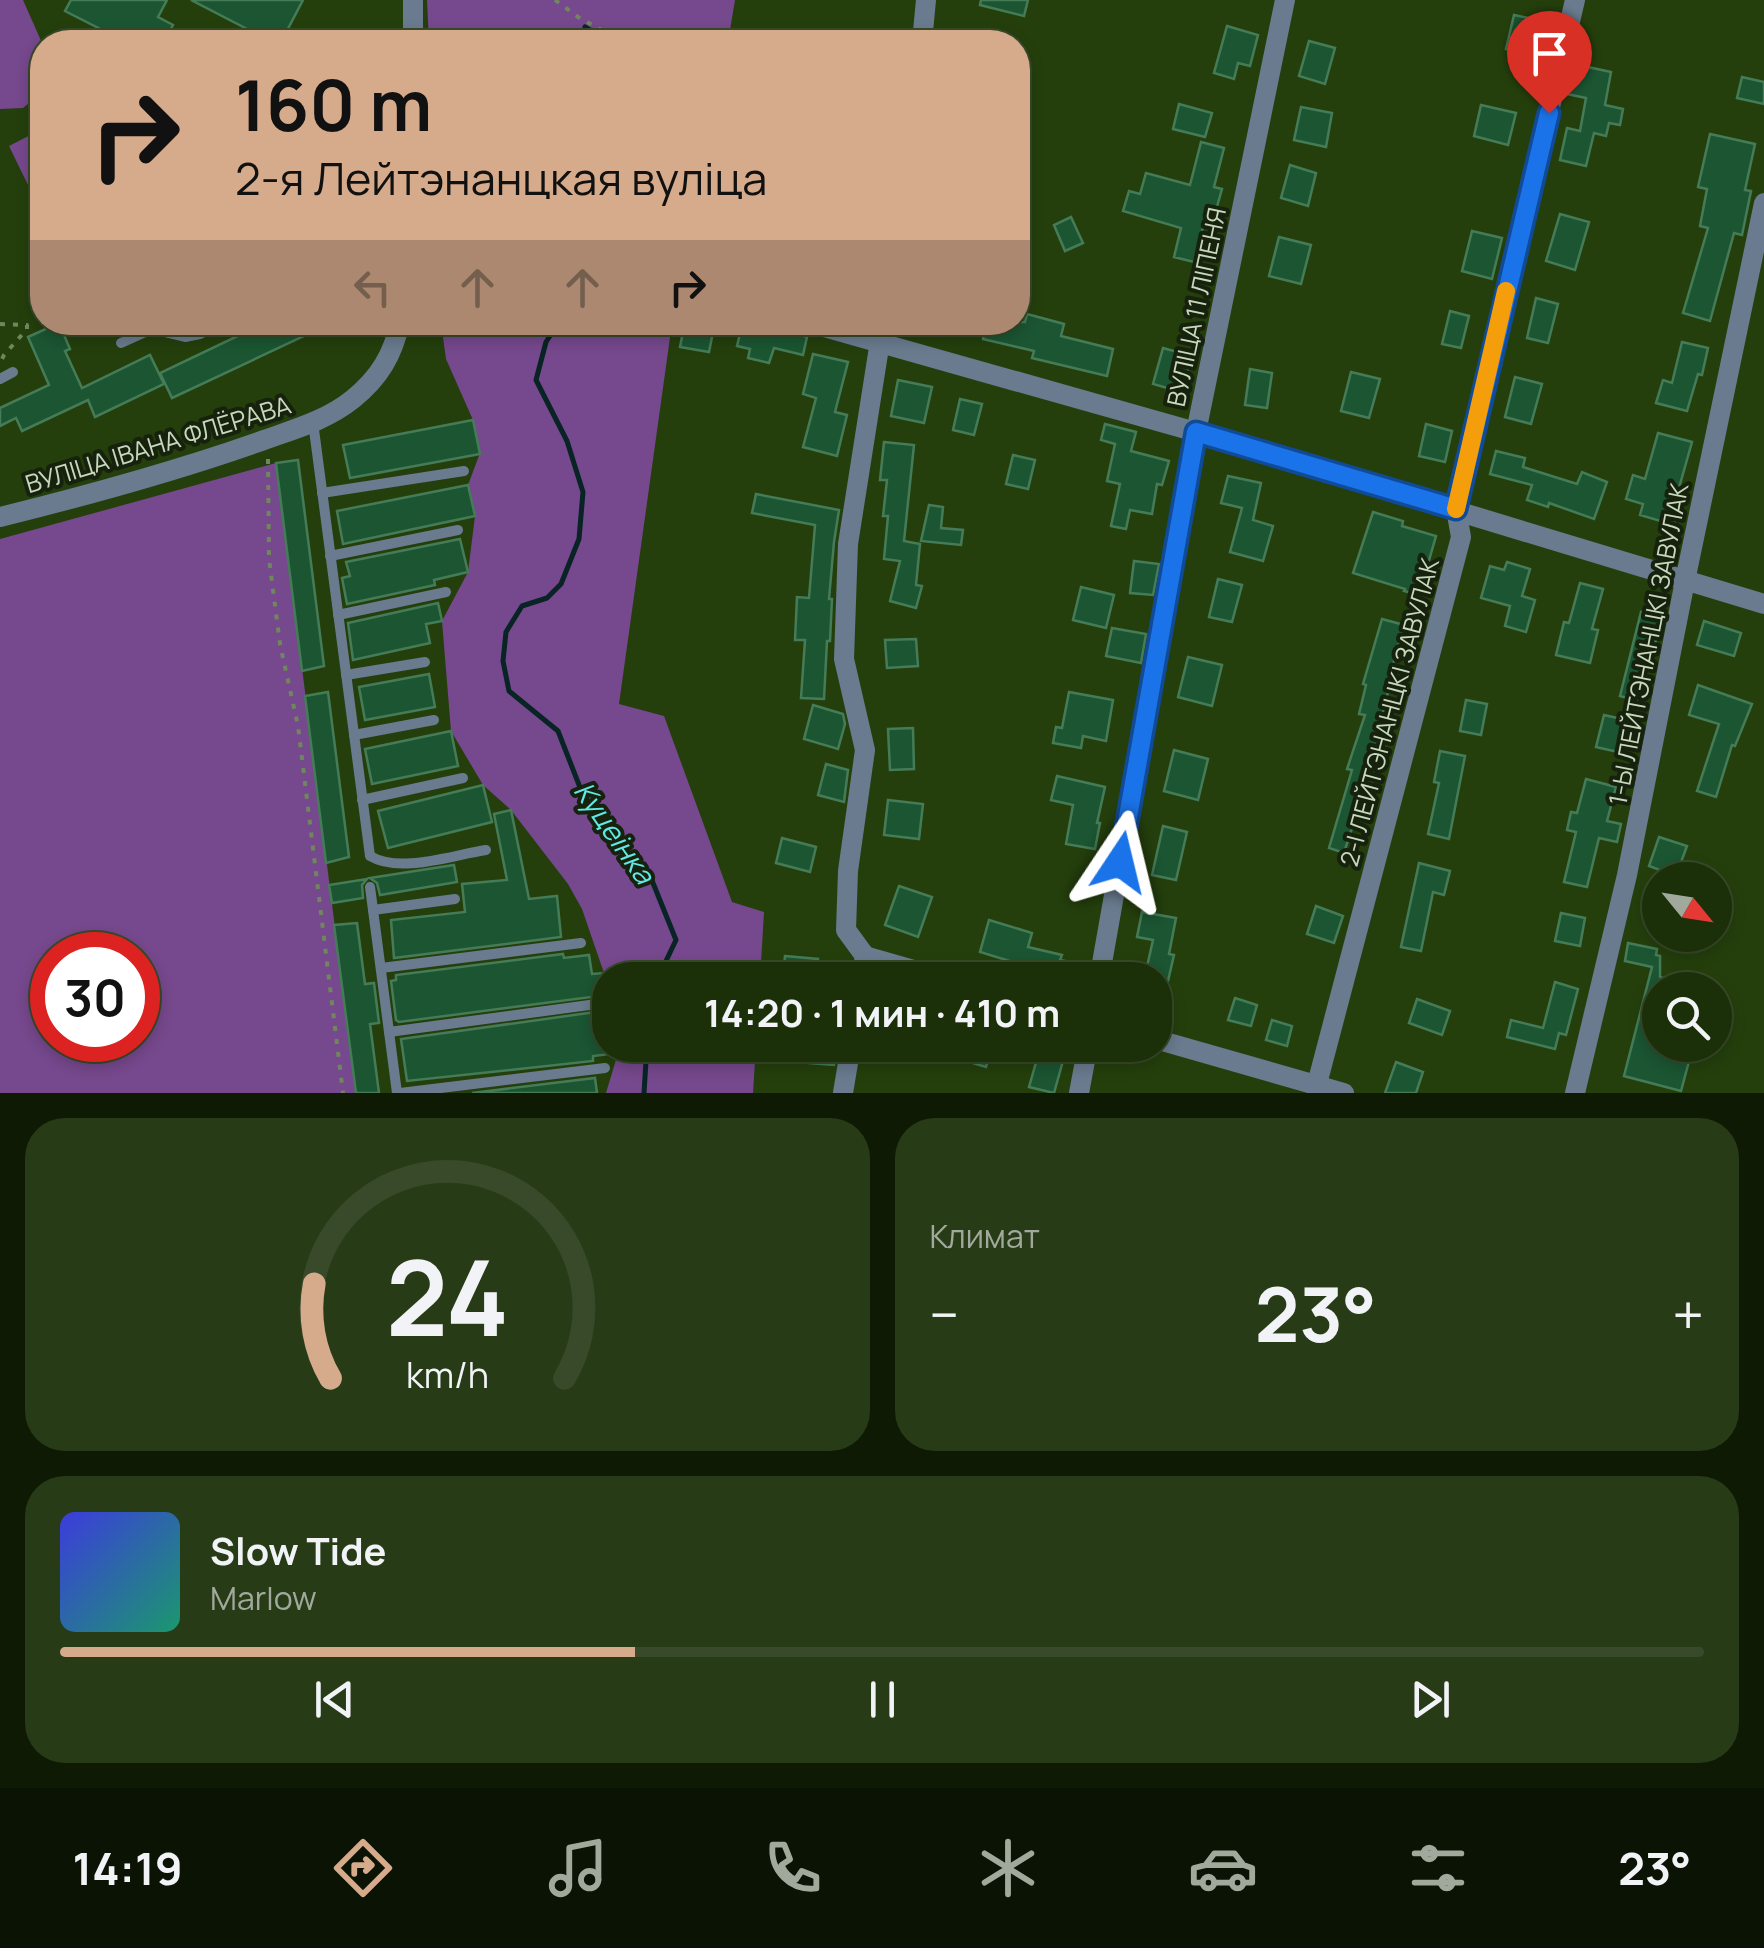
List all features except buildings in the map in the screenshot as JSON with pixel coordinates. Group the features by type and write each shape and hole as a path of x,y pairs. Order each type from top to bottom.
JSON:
{"street":[{"path":"414,0 414,30"},
{"path":"923,30 926,0"},
{"name":"ВУЛІЦА 11 ЛІПЕНЯ","path":"1103,962 1196,432 1285,0"},
{"name":"2-І ЛЕЙТЭНАНЦКІ ЗАВУЛАК","path":"1317,1084 1461,537 1456,509 1576,0"},
{"name":"1-Ы ЛЕЙТЭНАНЦКІ ЗАВУЛАК","path":"1575,1093 1627,875 1764,203"},
{"name":"ВУЛІЦА ІВАНА ФЛЁРАВА","path":"0,516 101,492 219,456 336,412 379,374 396,335"},
{"path":"881,335 848,544 844,658 865,750 848,871 846,930 865,956 886,962"},
{"path":"887,335 1764,604"},
{"path":"864,962 865,956"},
{"path":"1172,1044 1344,1093"},
{"path":"843,1093 848,1062"},
{"path":"1079,1093 1085,1062"}],"lane":[{"path":"120,343 137,335"},
{"path":"0,379 13,372"},
{"path":"313,422 370,856 380,862 412,865 486,850"},
{"path":"322,493 464,471"},
{"path":"330,556 458,530"},
{"path":"338,615 446,592"},
{"path":"346,675 425,662"},
{"path":"354,736 434,720"},
{"path":"362,800 463,778"},
{"path":"370,887 398,1093 605,1068"},
{"path":"373,910 455,899"},
{"path":"381,968 581,943"},
{"path":"389,1032 592,1005"}],"path":[{"path":"556,0 601,30"},
{"path":"0,324 27,325 2,360 13,372"},
{"path":"263,440 268,461 269,559 275,610 298,726 343,1093"}],"shaded area":[{"path":"0,0 23,0 36,30 30,30 30,102 23,108 0,109"},
{"path":"427,0 735,0 730,30 428,30"},
{"path":"30,135 30,184 28,185 9,146"},
{"path":"443,335 670,335 619,704 664,716 732,902 764,912 761,962 600,962 582,909 568,884 511,810 483,785 451,731 442,621 468,572 475,516 468,485 480,453 473,420 446,359"},
{"path":"276,463 356,1093 0,1093 0,539"},
{"path":"615,1062 755,1062 753,1093 606,1093"}],"waterway":[{"name":"Куцеінка","path":"585,27 590,30"},
{"name":"Куцеінка","path":"551,335 536,380 567,441 583,492 579,539 561,584 547,598 522,606 506,632 503,661 509,691 558,731 581,790 605,827 651,878 676,940 665,962"},
{"name":"Куцеінка","path":"644,1093 646,1062"}],"slow traffic":[{"path":"1456,509 1506,291"}],"route":[{"path":"1120,862 1196,432 1456,509 1549,113"}]}
